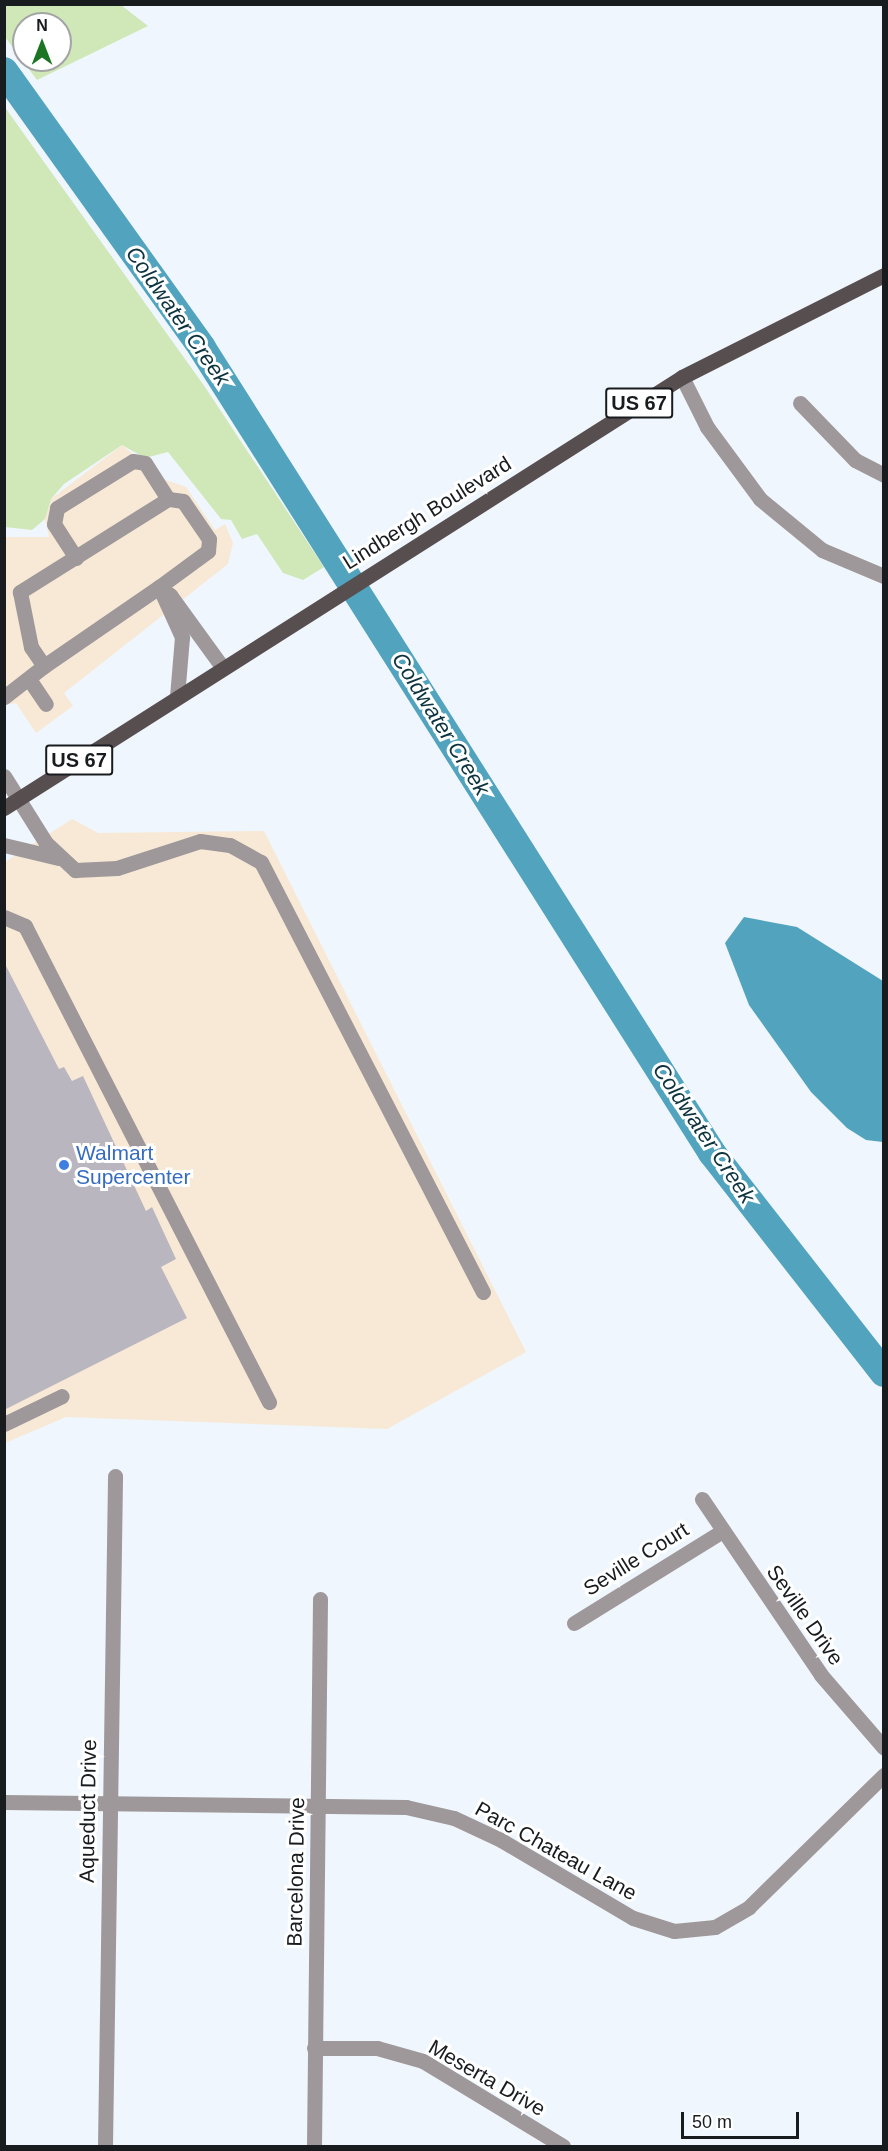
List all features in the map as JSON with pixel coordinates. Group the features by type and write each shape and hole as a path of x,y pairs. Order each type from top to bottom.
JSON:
{"main road":[{"name":"Lindbergh Boulevard","path":"4,808 682,377 884,275"}],"street":[{"path":"682,377 707,427 760,499 822,550 884,576"},
{"path":"800,403 855,460 884,474"},
{"path":"76,558 54,524 57,507 133,461 145,464 168,499"},
{"path":"4,697 44,666 160,589 208,551 209,539 183,501 168,499 20,592 31,648 44,666"},
{"path":"160,589 170,595 223,668"},
{"path":"160,589 182,638 177,697"},
{"path":"28,679 46,704"},
{"path":"4,776 58,858"},
{"path":"4,845 58,858 75,870 104,871 200,841 230,845 261,862 483,1292"},
{"path":"4,917 26,926 269,1402"},
{"path":"4,1424 62,1396"},
{"name":"Aqueduct Drive","path":"105,2146 115,1476"},
{"name":"Seville Drive","path":"702,1499 720,1532 821,1675 884,1748"},
{"name":"Seville Court","path":"574,1623 720,1532"},
{"name":"Barcelona Drive","path":"314,2146 320,1599"},
{"name":"Parc Chateau Lane","path":"4,1802 406,1807 454,1818 501,1839 633,1918 674,1931 715,1927 749,1907 884,1775"},
{"name":"Meserta Drive","path":"314,2048 377,2048 423,2061 561,2146"}],"shaded area":[{"path":"122,445 163,479 186,487 215,530 225,524 233,543 228,564 64,693 73,706 36,733 16,703 5,705 4,537 49,537 45,519 51,499"},
{"path":"72,819 98,833 264,831 526,1352 387,1429 66,1417 5,1443 5,862"}],"green space":[{"path":"5,4 121,5 148,26 72,63 72,12 12,12 12,46 5,37"},
{"path":"31,72 53,72 37,80"},
{"path":"4,106 205,387 324,567 303,580 283,573 257,534 242,539 231,520 221,519 168,452 145,458 122,445 64,484 51,499 45,519 32,530 5,527"}],"water":[{"path":"744,917 797,927 883,981 883,1142 866,1140 847,1128 811,1092 749,1005 725,943"}],"building":[{"name":"Walmart Supercenter","path":"4,962 59,1069 64,1067 72,1081 83,1076 146,1211 152,1207 176,1259 161,1267 187,1318 4,1410"}],"waterway":[{"name":"Coldwater Creek","path":"4,71 202,348 712,1153 884,1373"}],"place":[{"name":"Walmart Supercenter","path":"64,1165"}]}
